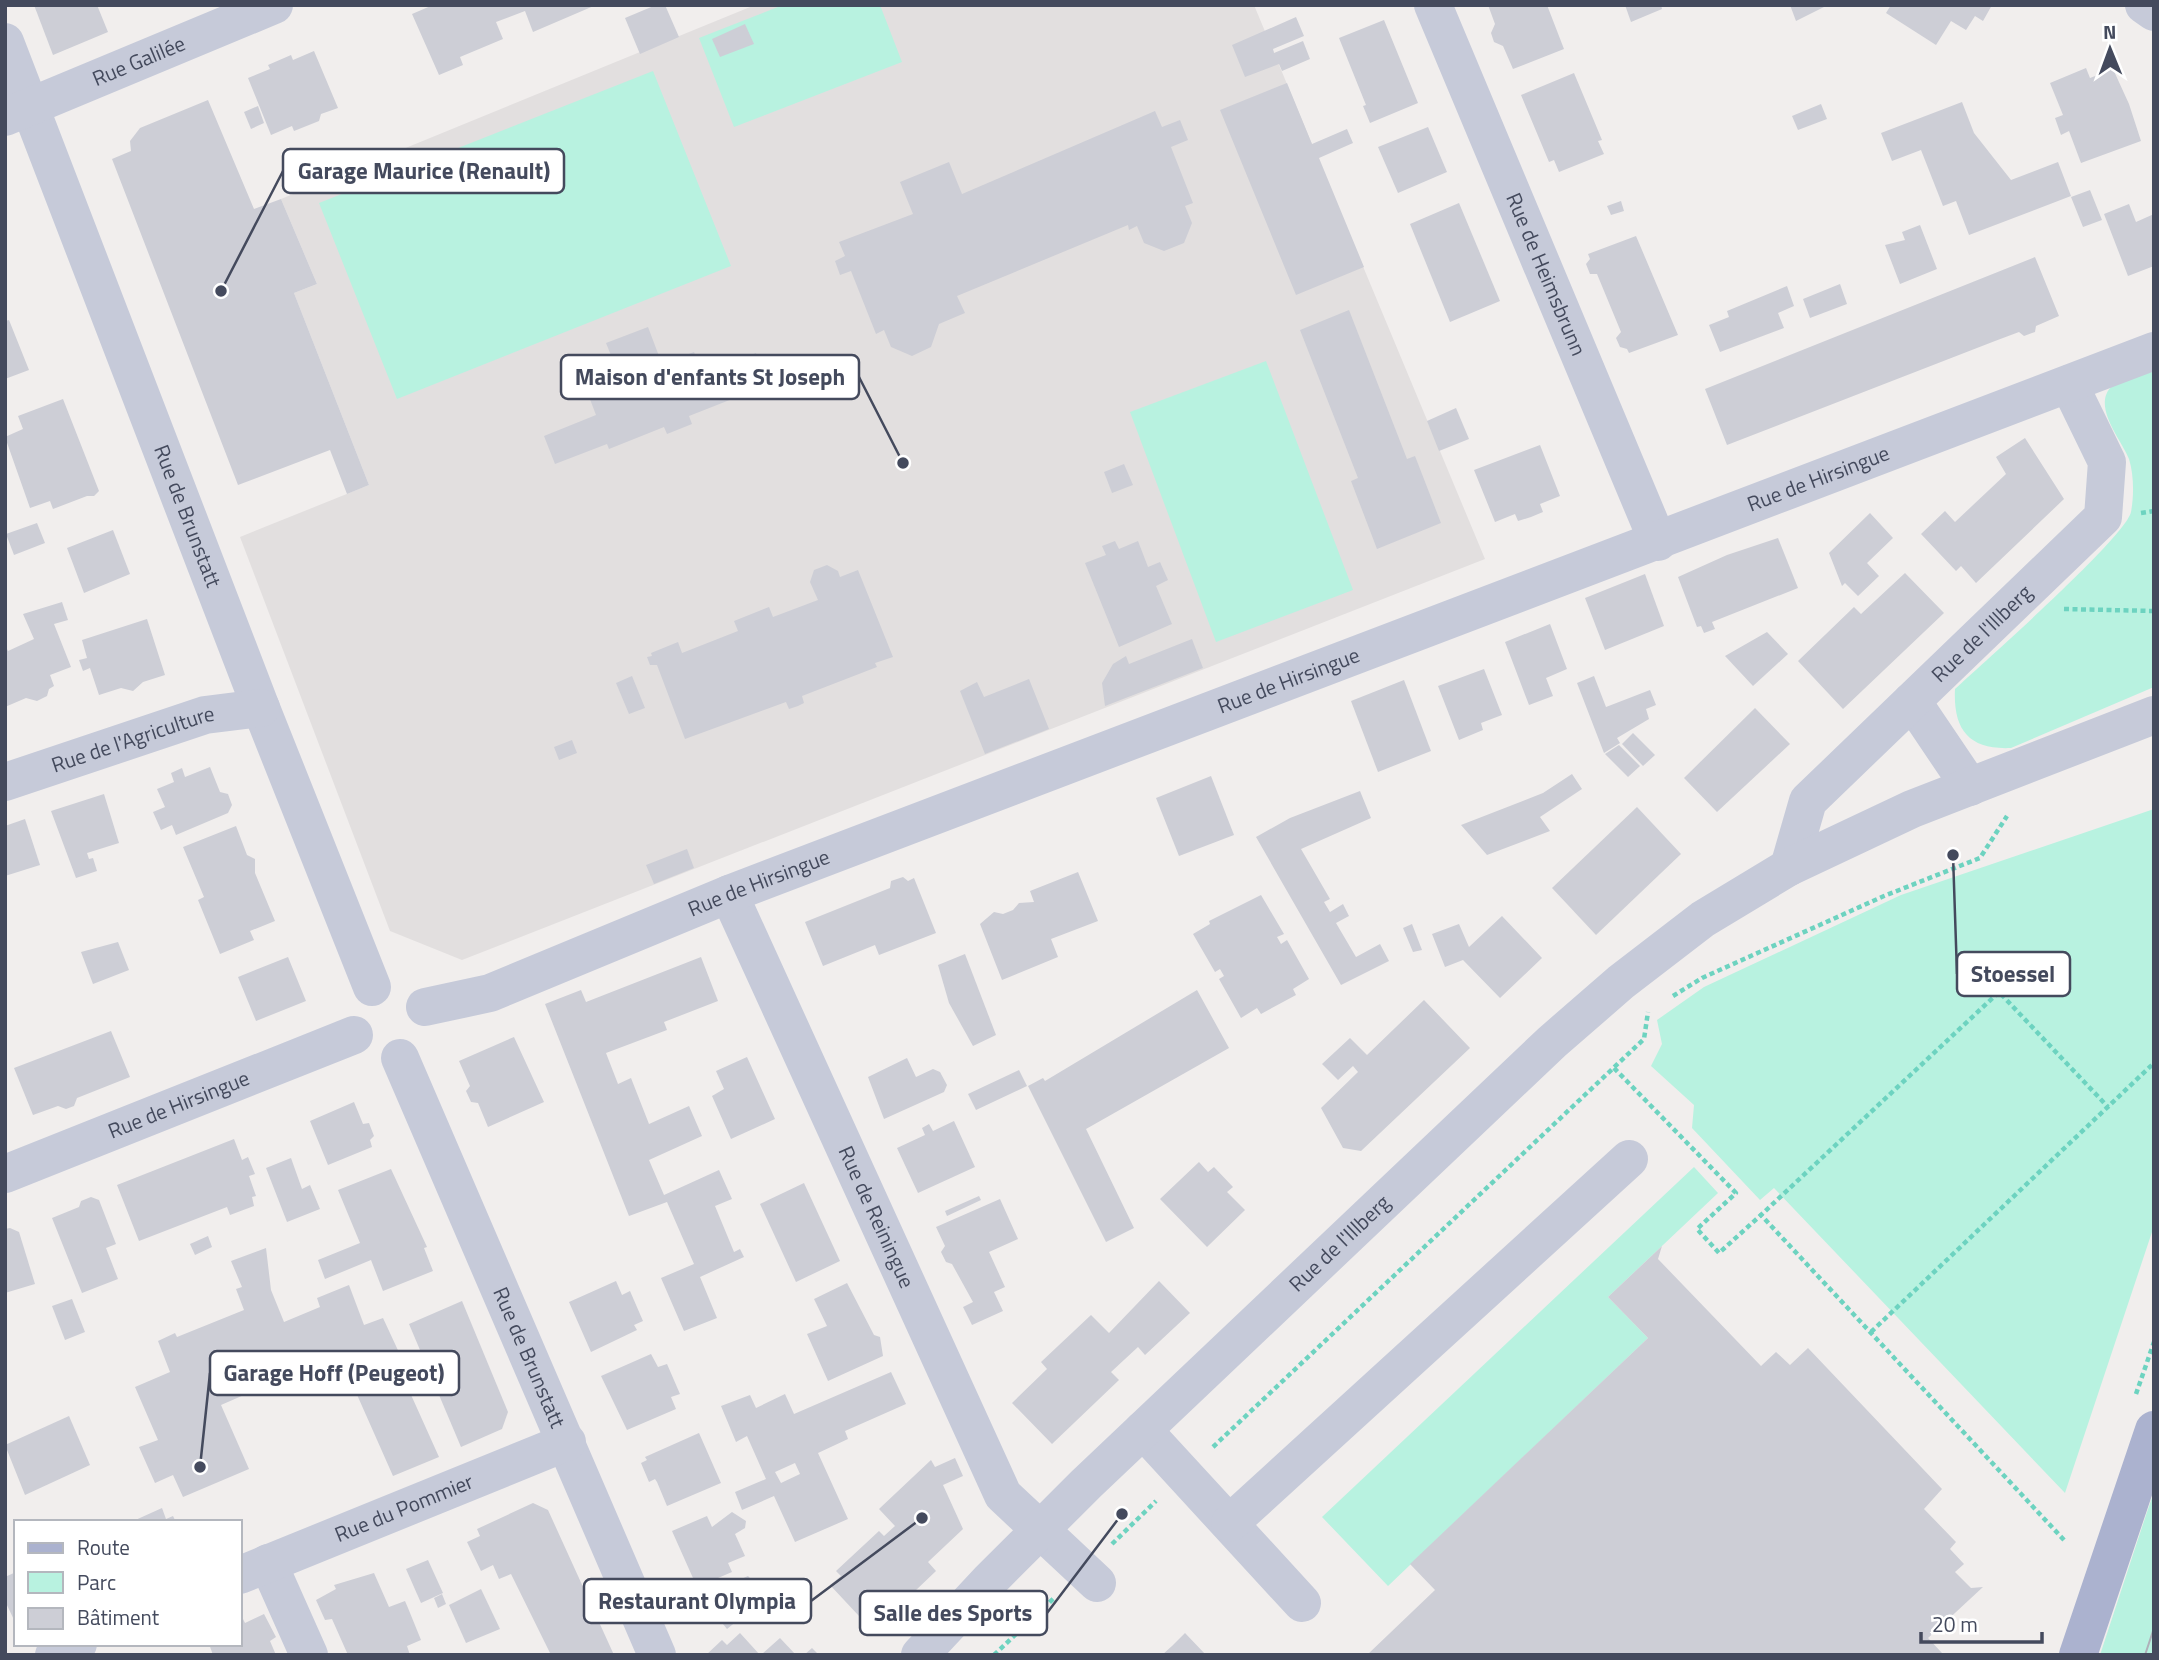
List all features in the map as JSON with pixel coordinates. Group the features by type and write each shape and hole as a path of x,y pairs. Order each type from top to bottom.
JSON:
{"main road":[{"path":"2078,1655 2154,1430"}],"street":[{"name":"Rue Galilée","path":"19,112 274,5"},
{"name":"Rue de Heimsbrunn","path":"1433,5 1658,542"},
{"path":"2144,5 2154,12"},
{"name":"Rue de Brunstatt","path":"5,42 19,112 372,987"},
{"name":"Rue de Hirsingue","path":"425,1007 490,993 729,894 2154,351"},
{"name":"Rue de l'Illberg","path":"1789,867 1808,801 2103,517 2107,462 2069,384"},
{"path":"1912,701 1970,787"},
{"name":"Rue de l'Agriculture","path":"5,782 205,715 261,708"},
{"name":"Rue de l'Illberg","path":"920,1655 1040,1530 1143,1430 1611,990 1703,919 1789,867 1912,809 2154,715"},
{"name":"Rue de Reiningue","path":"729,894 1003,1495 1090,1577"},
{"path":"397,984 409,988 425,1007 426,1032 411,1052 400,1058 378,1057 360,1045 354,1035 351,1024 356,1002 372,987 397,984"},
{"name":"Rue de Hirsingue","path":"5,1174 354,1035"},
{"name":"Rue de Brunstatt","path":"400,1058 657,1655"},
{"path":"1230,1523 1629,1159"},
{"path":"1143,1430 1302,1602"},
{"name":"Rue du Pommier","path":"254,1569 567,1442"},
{"path":"254,1569 309,1655"},
{"path":"54,1655 74,1646"}],"path":[{"path":"2035,582 2061,609 2154,611"},
{"path":"1668,999 1702,978 1884,895 1980,858 2009,814"},
{"path":"1614,1068 1736,1193 1697,1229 1719,1253 1999,992 2108,1107"},
{"path":"994,1655 1090,1577 1185,1474 1644,1039 1646,1013 1657,1006"},
{"path":"1871,1332 2154,1063"},
{"path":"1761,1215 2064,1540"}],"shaded area":[{"path":"755,5 1254,5 1485,559 462,960 390,931 240,537 369,485 294,293 317,284 281,199"}],"green space":[{"path":"783,5 880,5 902,62 734,127 699,38"},
{"path":"653,71 731,266 397,399 319,203"},
{"path":"1266,361 1353,590 1216,642 1130,412"},
{"path":"2154,363 2154,687 2011,748 1996,748 1974,741 1966,735 1957,716 1955,689 2105,547 2131,512 2131,465 2106,413 2106,394 2116,382"},
{"path":"2154,809 2154,1226 2065,1493 1774,1188 1760,1200 1692,1128 1694,1105 1651,1066 1662,1044 1657,1020 1704,987 1901,895"},
{"path":"1694,1167 1718,1193 1608,1297 1648,1338 1388,1586 1322,1517"},
{"path":"2154,1492 2154,1655 2100,1655 2147,1512"}],"building":[{"path":"34,5 97,5 108,32 53,55"},
{"path":"433,5 596,5 533,32 525,11 496,22 503,39 460,57 463,65 439,75 412,14"},
{"path":"656,5 665,5 679,37 640,54 625,18"},
{"path":"1488,5 1547,5 1564,49 1513,69 1503,46 1494,42 1491,33 1495,24"},
{"path":"1625,5 1661,5 1662,9 1631,22"},
{"path":"1790,5 1828,5 1796,21"},
{"path":"1891,5 1992,5 1983,21 1975,16 1966,30 1951,21 1936,45 1886,13"},
{"path":"1296,17 1304,36 1273,49 1274,53 1303,41 1310,59 1282,71 1279,64 1245,77 1232,45"},
{"path":"1384,20 1418,103 1370,123 1363,106 1366,105 1339,38"},
{"path":"745,24 754,44 720,57 712,39"},
{"path":"314,51 338,108 321,114 319,121 294,131 292,126 271,135 248,78 270,69 268,65 291,55 293,60"},
{"path":"2086,68 2090,78 2113,69 2129,104 2141,141 2081,163 2069,131 2061,135 2055,118 2063,115 2050,83"},
{"path":"1574,73 1602,140 1598,141 1604,154 1559,172 1554,160 1549,162 1521,95"},
{"path":"1287,83 1312,144 1347,129 1353,143 1319,158 1364,267 1296,295 1220,110"},
{"path":"208,100 254,209 281,199 317,284 294,293 369,485 347,494 330,450 238,485 112,159 131,151 130,141 140,128"},
{"path":"1962,102 1974,133 2011,180 2058,162 2071,196 1969,235 1956,201 1943,206 1921,150 1892,161 1881,133"},
{"path":"1821,104 1827,119 1798,130 1792,116"},
{"path":"258,106 264,123 251,129 244,112"},
{"path":"1155,111 1162,127 1180,120 1188,140 1171,147 1193,203 1185,206 1192,223 1184,243 1164,251 1144,243 1137,226 1129,230 1128,225 957,296 965,313 939,324 931,347 912,356 891,347 884,330 876,334 851,271 840,275 835,261 845,256 839,242 913,214 900,182 949,162 962,194"},
{"path":"1428,127 1447,172 1398,193 1378,147"},
{"path":"2090,190 2102,220 2083,227 2071,197"},
{"path":"1621,201 1624,211 1611,215 1607,206"},
{"path":"1459,203 1500,301 1450,322 1410,224"},
{"path":"2129,204 2136,222 2154,214 2154,266 2128,276 2104,214"},
{"path":"1920,225 1937,269 1900,284 1885,245 1905,240 1902,232"},
{"path":"1636,236 1678,335 1629,353 1627,349 1620,347 1616,338 1621,332 1597,274 1590,274 1586,264 1590,259 1588,254"},
{"path":"2035,257 2059,316 2036,326 2035,332 2024,336 2019,332 1727,445 1705,389"},
{"path":"1840,284 1847,304 1810,318 1803,299"},
{"path":"1787,286 1794,306 1778,313 1784,328 1720,352 1709,325 1729,317 1727,311"},
{"path":"1349,310 1407,459 1415,456 1441,523 1377,549 1351,481 1358,478 1300,330"},
{"path":"9,320 29,370 5,379 5,321"},
{"path":"648,327 662,364 694,352 703,373 756,353 768,385 689,416 692,424 667,434 664,427 609,449 607,444 555,464 544,436 596,415 588,394 621,380 606,343"},
{"path":"63,399 99,491 94,496 87,496 53,509 50,501 30,508 5,437 23,429 18,416"},
{"path":"1456,408 1469,439 1439,451 1427,421"},
{"path":"2025,438 2064,499 1976,583 1961,566 1956,571 1921,534 1945,511 1955,522 2006,474 1996,457"},
{"path":"1540,445 1560,496 1540,504 1543,512 1531,517 1518,521 1515,514 1495,522 1474,470"},
{"path":"1124,464 1133,485 1112,493 1104,472"},
{"path":"1870,513 1893,538 1867,563 1879,576 1858,596 1845,583 1842,586 1829,553"},
{"path":"37,523 45,543 14,555 6,534"},
{"path":"113,530 130,574 84,593 67,548"},
{"path":"1778,538 1798,588 1712,622 1715,629 1704,633 1701,626 1697,627 1678,577 1727,555"},
{"path":"1115,541 1119,549 1138,541 1148,567 1160,562 1168,580 1156,586 1172,624 1119,647 1085,563 1106,555 1102,546"},
{"path":"827,565 838,571 840,577 858,570 893,657 875,663 877,667 802,696 804,703 798,706 789,709 786,702 685,739 657,665 650,665 647,657 678,642 682,653 738,631 734,621 769,607 773,617 818,600 810,582 814,570"},
{"path":"1905,573 1944,613 1843,709 1798,661 1854,607 1861,614"},
{"path":"1645,574 1664,626 1605,650 1585,598"},
{"path":"62,602 68,620 54,624 71,667 50,675 54,686 49,689 47,696 37,701 26,698 5,707 5,645 8,651 34,639 23,614"},
{"path":"147,619 165,675 143,682 133,691 121,688 99,695 90,668 83,671 79,660 87,658 82,640"},
{"path":"1550,624 1567,669 1546,678 1553,696 1529,705 1505,642"},
{"path":"1767,632 1788,654 1753,686 1725,656"},
{"path":"1192,639 1203,668 1105,706 1102,683 1113,664 1126,656 1129,664"},
{"path":"1484,669 1502,715 1481,723 1483,730 1459,740 1438,686"},
{"path":"632,676 645,708 629,714 616,683"},
{"path":"1594,676 1606,707 1650,690 1656,705 1646,709 1649,719 1617,738 1620,743 1604,753 1577,683"},
{"path":"1029,679 1049,729 985,754 960,691 977,682 984,697"},
{"path":"1404,680 1431,751 1378,772 1351,701"},
{"path":"1755,708 1790,744 1717,812 1684,778"},
{"path":"1633,733 1655,755 1643,766 1622,744"},
{"path":"572,740 577,753 559,760 554,747"},
{"path":"1619,745 1640,766 1628,777 1605,754"},
{"path":"210,767 220,792 228,794 232,805 228,813 176,835 172,825 161,830 153,812 165,807 157,789 174,782 171,773 182,768 185,777"},
{"path":"1572,774 1582,789 1540,817 1550,831 1487,855 1461,825 1543,793"},
{"path":"1211,776 1234,835 1179,856 1156,798"},
{"path":"1360,791 1371,818 1301,849 1330,899 1324,902 1330,912 1343,904 1349,916 1336,923 1356,957 1380,944 1389,961 1341,985 1256,837 1290,818"},
{"path":"104,794 119,843 87,853 89,859 93,858 97,871 76,878 51,811"},
{"path":"1637,807 1681,854 1596,935 1552,888"},
{"path":"25,819 40,865 5,876 5,826"},
{"path":"236,826 247,855 255,859 255,873 275,921 250,931 254,940 220,954 198,900 204,897 183,847"},
{"path":"687,849 694,868 654,884 646,865"},
{"path":"1078,872 1098,921 1051,939 1058,957 1002,980 980,924 994,912 1003,914 1013,910 1019,903 1034,902 1030,891"},
{"path":"903,877 908,881 914,878 936,933 879,955 875,945 823,966 805,922 890,888 891,881"},
{"path":"1261,895 1284,934 1277,937 1281,944 1287,940 1309,979 1293,989 1296,995 1261,1014 1257,1008 1241,1018 1219,979 1224,976 1220,969 1215,972 1193,934 1210,924 1209,921"},
{"path":"1502,916 1542,958 1500,998 1463,960 1445,967 1432,934 1459,924 1469,947"},
{"path":"1412,924 1422,950 1413,952 1403,928"},
{"path":"118,942 129,970 93,984 81,952"},
{"path":"965,954 996,1035 973,1046 949,1003 938,965"},
{"path":"288,957 306,1001 256,1021 238,977"},
{"path":"701,957 718,1001 664,1022 667,1030 606,1053 618,1084 631,1078 649,1124 689,1106 702,1136 649,1160 664,1195 719,1170 732,1199 715,1206 734,1252 740,1249 744,1257 700,1277 717,1318 684,1331 661,1278 694,1264 667,1202 629,1216 545,1004 581,990 586,1002"},
{"path":"1197,990 1229,1048 1086,1129 1134,1228 1106,1242 1028,1086 1043,1078 1045,1081"},
{"path":"1424,1000 1470,1048 1361,1151 1343,1148 1321,1108 1358,1072 1353,1066 1338,1080 1322,1064 1350,1038 1367,1055"},
{"path":"111,1031 130,1077 77,1098 74,1106 66,1109 58,1106 33,1115 14,1068"},
{"path":"514,1037 544,1102 488,1127 478,1103 471,1102 466,1091 470,1086 459,1061"},
{"path":"747,1057 775,1119 731,1139 712,1096 724,1089 716,1071"},
{"path":"907,1058 916,1077 933,1069 940,1072 947,1085 944,1092 884,1119 868,1077"},
{"path":"1019,1070 1027,1086 976,1110 968,1094"},
{"path":"354,1102 363,1124 369,1123 374,1136 370,1140 372,1147 328,1165 310,1121"},
{"path":"954,1121 975,1167 918,1193 897,1148 925,1135 922,1128 929,1124 933,1131"},
{"path":"234,1139 242,1160 248,1157 255,1174 249,1176 256,1196 252,1197 254,1206 230,1215 227,1207 139,1241 117,1185"},
{"path":"291,1158 302,1189 310,1185 320,1209 287,1222 266,1168"},
{"path":"1199,1162 1208,1172 1214,1167 1233,1187 1227,1192 1245,1210 1207,1247 1160,1199"},
{"path":"391,1169 427,1247 424,1248 433,1271 383,1291 371,1260 325,1279 318,1260 360,1243 338,1190"},
{"path":"804,1183 840,1261 796,1282 760,1204"},
{"path":"979,1196 981,1200 947,1216 945,1211"},
{"path":"91,1197 99,1200 116,1244 106,1248 118,1279 82,1293 52,1218 79,1207 81,1201"},
{"path":"1000,1199 1018,1239 989,1252 1005,1287 994,1292 1003,1311 972,1325 963,1307 973,1302 952,1264 946,1262 941,1252 945,1246 936,1227"},
{"path":"5,1229 19,1232 35,1284 5,1293"},
{"path":"208,1236 212,1247 195,1255 190,1244"},
{"path":"1662,1246 1658,1259 1761,1366 1776,1352 1790,1365 1808,1348 1942,1489 1924,1509 1956,1542 1950,1549 1964,1564 1955,1572 1971,1588 1983,1587 1928,1638 1942,1653 1367,1655 1435,1590 1410,1564 1648,1338 1608,1297"},
{"path":"266,1248 271,1290 284,1322 320,1307 317,1298 349,1285 364,1325 383,1318 409,1374 403,1377 439,1457 393,1476 339,1354 221,1405 249,1469 183,1497 173,1475 155,1483 139,1447 158,1440 135,1387 170,1372 158,1341 175,1333 177,1337 244,1310 236,1289 242,1287 231,1261"},
{"path":"616,1281 622,1295 630,1291 643,1321 634,1325 637,1330 591,1352 569,1302"},
{"path":"1159,1281 1190,1313 1145,1355 1138,1347 1111,1372 1119,1380 1052,1444 1012,1403 1047,1369 1041,1362 1091,1315 1109,1333"},
{"path":"847,1283 874,1335 880,1337 883,1356 828,1381 807,1334 827,1326 814,1299"},
{"path":"72,1299 85,1332 65,1340 52,1306"},
{"path":"462,1301 508,1412 502,1429 461,1447 409,1324"},
{"path":"651,1354 658,1367 667,1364 680,1394 671,1397 676,1409 627,1430 601,1376"},
{"path":"891,1372 906,1404 845,1431 848,1439 818,1453 848,1519 795,1542 774,1496 742,1510 735,1492 766,1479 747,1436 736,1442 721,1406 750,1395 756,1408 785,1394 794,1414","holes":["795,1463 800,1474 781,1483 775,1472"]},
{"path":"69,1416 90,1465 25,1495 5,1445"},
{"path":"699,1433 721,1483 667,1506 657,1482 655,1479 649,1482 641,1463 647,1460 645,1457"},
{"path":"955,1458 963,1476 943,1485 963,1529 928,1562 936,1571 873,1631 830,1585 841,1576 836,1571 879,1531 884,1536 895,1526 879,1509 931,1460 935,1467"},
{"path":"533,1503 548,1510 614,1655 551,1655 511,1574 499,1579 493,1565 481,1571 467,1542 480,1536 477,1529"},
{"path":"162,1508 166,1519 173,1516 175,1520 135,1520"},
{"path":"732,1512 746,1521 745,1528 735,1534 745,1556 728,1563 732,1572 697,1587 672,1531 707,1516 712,1527"},
{"path":"428,1560 443,1593 421,1603 406,1569"},
{"path":"14,1573 14,1620 5,1601 5,1577"},
{"path":"374,1573 389,1607 405,1601 421,1640 407,1646 410,1655 348,1655 332,1619 325,1620 316,1600 336,1589 334,1585"},
{"path":"748,1576 771,1600 752,1617 748,1612 727,1629 701,1597"},
{"path":"481,1589 500,1629 466,1643 449,1605"},
{"path":"442,1594 446,1604 438,1608 434,1598"},
{"path":"264,1614 276,1637 270,1641 276,1655 213,1655 210,1646 242,1646 242,1620 245,1623"},
{"path":"740,1633 760,1655 706,1655 722,1640 727,1645"},
{"path":"1185,1633 1206,1655 1162,1655 1172,1646"},
{"path":"780,1638 796,1655 761,1655"},
{"path":"812,1648 819,1655 804,1655"}],"tram line":[{"path":"2145,1655 2154,1628"}],"place":[{"name":"Garage Maurice (Renault)","path":"221,291"},
{"name":"Maison d'enfants St Joseph","path":"903,463"},
{"name":"Stoessel","path":"1953,855"},
{"name":"Garage Hoff (Peugeot)","path":"200,1467"},
{"name":"Salle des Sports","path":"1122,1514"},
{"name":"Restaurant Olympia","path":"922,1518"}]}
